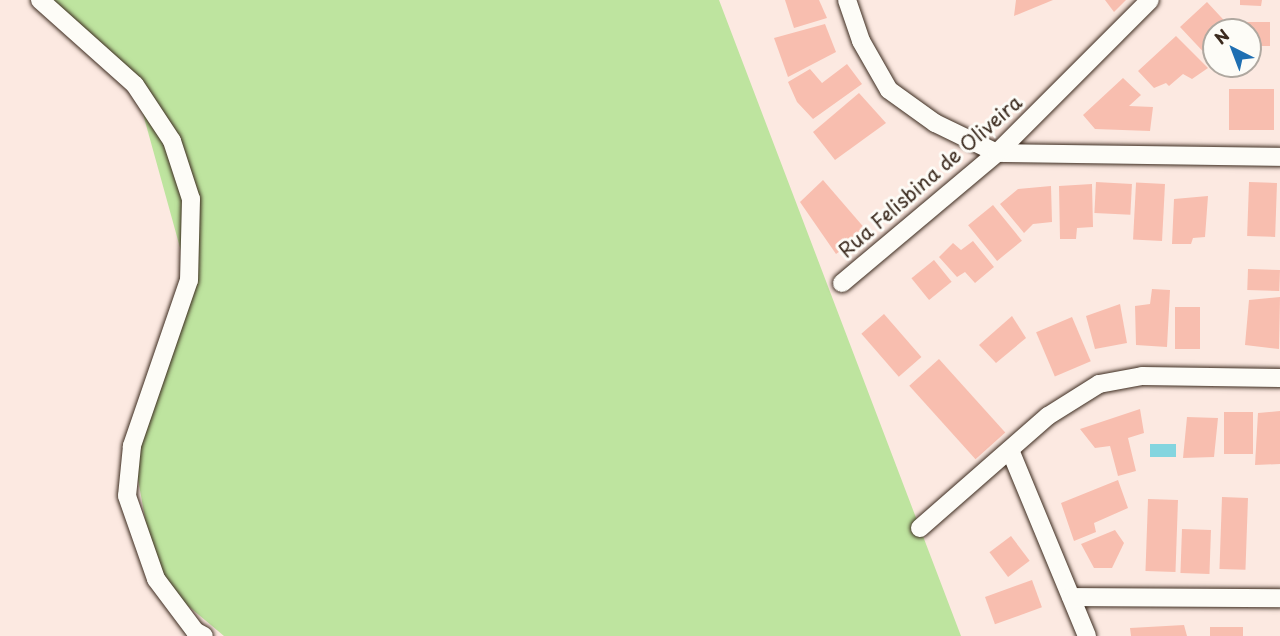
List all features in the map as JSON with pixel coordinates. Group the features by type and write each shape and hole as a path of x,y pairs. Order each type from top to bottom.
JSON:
{"street":[{"path":"40,0 135,85 172,141 190,199 189,280 132,446 127,496 156,579 195,631 204,636"},
{"path":"847,0 861,41 890,90 935,123 997,153 1280,157"},
{"name":"Rua Felisbina de Oliveira","path":"842,283 997,153 1150,0"},
{"path":"920,528 1048,416 1099,384 1142,376 1280,378"},
{"path":"1010,450 1087,636"},
{"path":"1071,597 1280,598"}],"green space":[{"path":"40,0 719,0 961,636 224,636 156,579 132,446 189,280 135,85"}],"water":[{"path":"1150,444 1176,444 1176,457 1150,457"}],"building":[{"path":"785,0 819,0 827,18 794,28"},
{"path":"1016,0 1053,0 1014,16"},
{"path":"1105,0 1126,0 1114,12"},
{"path":"1240,0 1262,0 1261,6 1240,5"},
{"path":"1207,2 1222,18 1202,18 1202,50 1180,27"},
{"path":"1262,22 1270,22 1270,46 1262,46"},
{"path":"825,24 836,52 788,77 774,38"},
{"path":"1176,36 1202,62 1202,72 1192,79 1183,74 1169,86 1166,83 1154,88 1138,71"},
{"path":"847,64 862,84 813,119 797,102 788,82 810,69 822,83"},
{"path":"1123,78 1141,95 1129,106 1153,107 1150,131 1095,129 1083,115"},
{"path":"1229,89 1274,89 1274,130 1229,130"},
{"path":"859,93 886,123 835,160 813,132"},
{"path":"823,180 867,231 836,254 800,202"},
{"path":"1096,182 1132,184 1130,215 1094,213"},
{"path":"1136,182 1165,184 1162,241 1133,239"},
{"path":"1249,182 1277,183 1275,237 1247,236"},
{"path":"1092,184 1093,227 1077,228 1076,239 1060,239 1059,186"},
{"path":"1051,186 1052,222 1033,224 1024,233 1000,204 1018,189"},
{"path":"1208,196 1205,237 1193,238 1191,244 1172,244 1174,199"},
{"path":"993,205 1022,241 997,261 968,225"},
{"path":"973,241 994,267 975,283 965,272 957,277 939,257 953,243 961,250"},
{"path":"934,260 952,282 929,300 911,278"},
{"path":"1248,269 1280,270 1279,291 1247,290"},
{"path":"1152,289 1170,290 1167,347 1136,345 1135,306 1150,304"},
{"path":"1280,297 1279,349 1245,345 1249,300"},
{"path":"1120,304 1127,343 1095,349 1086,316"},
{"path":"1175,307 1200,307 1200,349 1175,349"},
{"path":"884,314 921,357 899,377 861,334"},
{"path":"1012,316 1026,338 996,363 979,345"},
{"path":"1072,317 1091,361 1055,376 1036,332"},
{"path":"939,359 1005,433 976,459 909,386"},
{"path":"1140,409 1144,433 1128,438 1136,471 1118,476 1110,446 1095,448 1080,429"},
{"path":"1280,411 1280,464 1255,465 1258,413"},
{"path":"1224,412 1253,412 1253,454 1224,454"},
{"path":"1187,417 1218,418 1214,457 1183,458"},
{"path":"1118,480 1128,508 1094,523 1096,532 1074,541 1061,503"},
{"path":"1222,497 1248,498 1245,570 1219,569"},
{"path":"1148,499 1178,500 1175,572 1145,571"},
{"path":"1182,529 1211,530 1209,574 1180,573"},
{"path":"1115,530 1124,543 1112,568 1094,568 1081,544"},
{"path":"1011,536 1030,561 1008,577 989,552"},
{"path":"1032,580 1042,607 995,624 985,597"},
{"path":"1184,625 1187,636 1131,636 1130,628"},
{"path":"1210,627 1243,627 1243,636 1210,636"}]}
